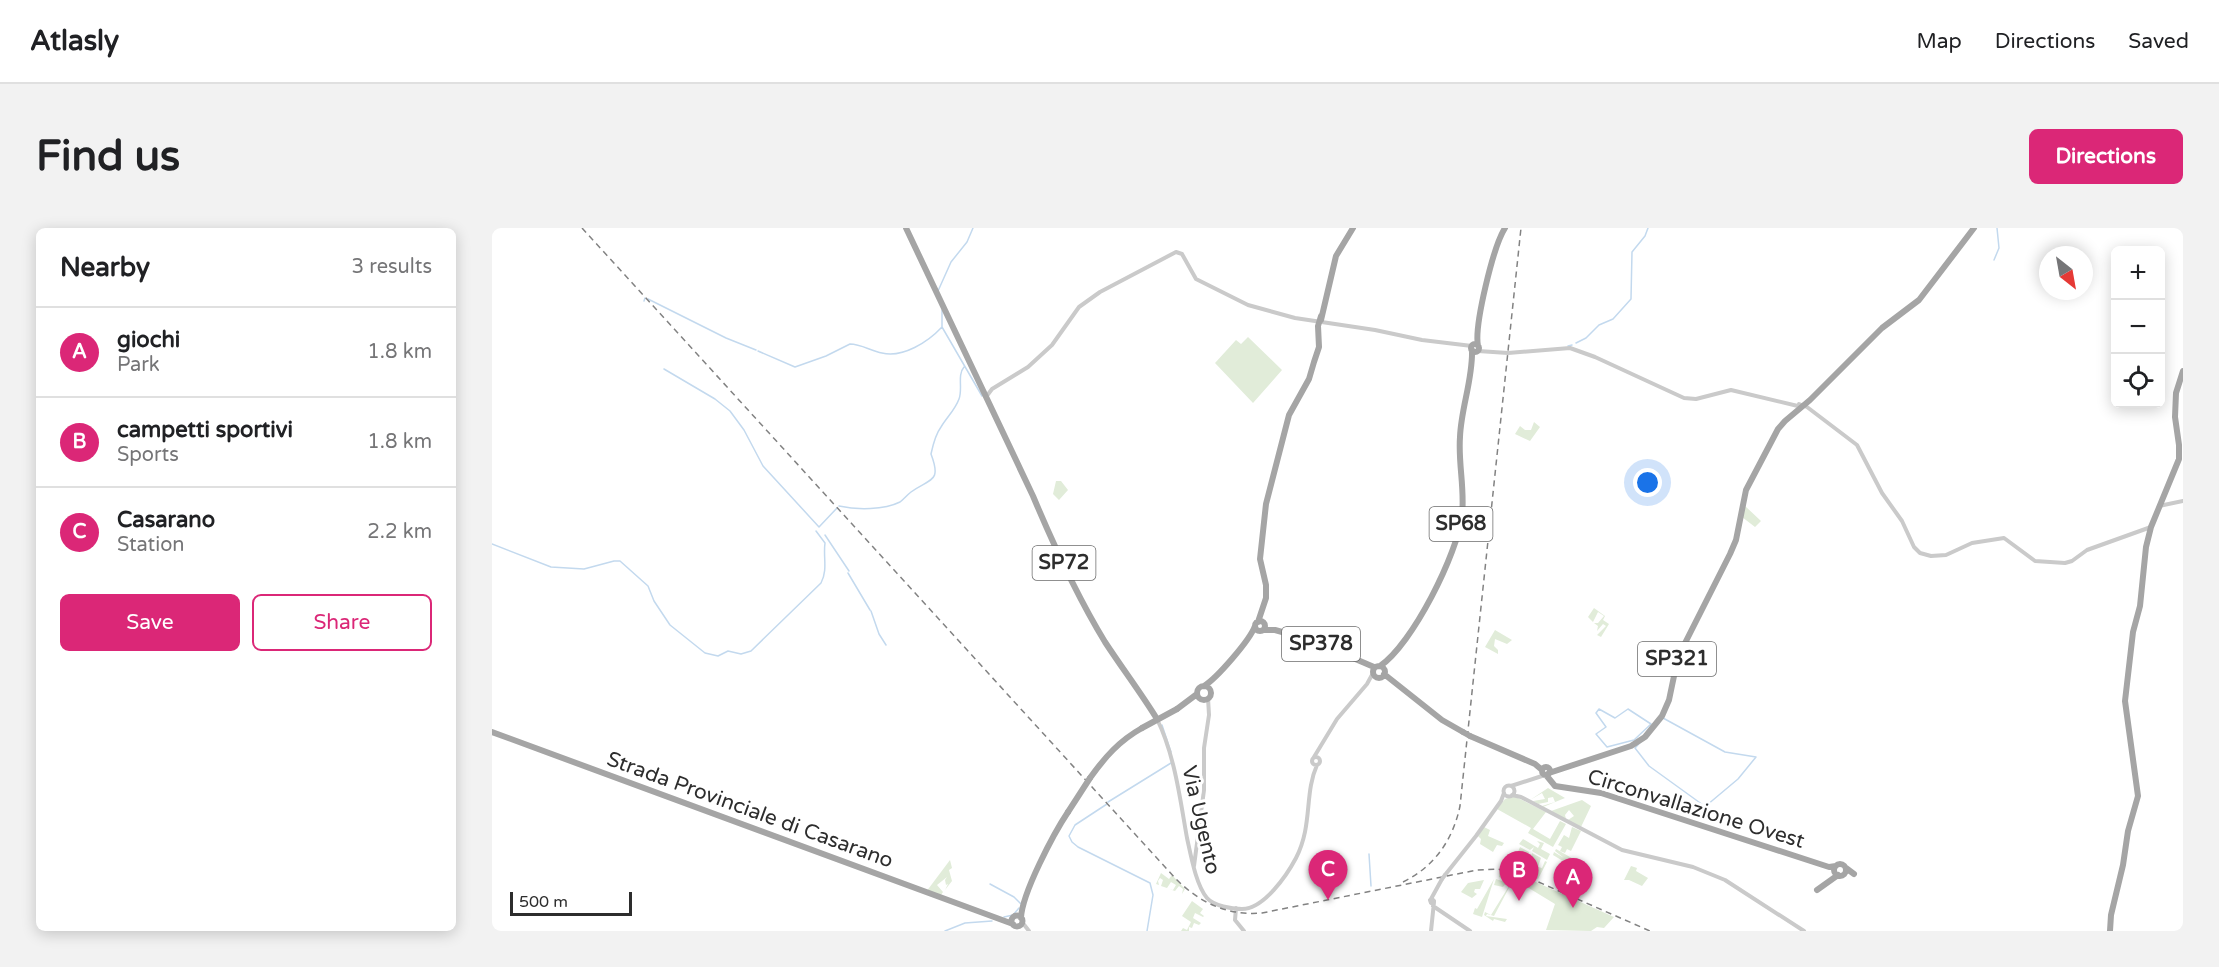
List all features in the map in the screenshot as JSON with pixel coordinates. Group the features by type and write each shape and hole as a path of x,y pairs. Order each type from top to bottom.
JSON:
{"main road":[{"name":"SP72","path":"906,228 986,392 1033,496 1047,533 1086,610 1157,719"},
{"path":"1261,626 1266,589 1260,562 1260,550 1266,504 1289,415 1309,380 1319,347 1320,321 1336,256 1353,228"},
{"name":"SP68","path":"1378,672 1418,621 1457,540 1462,509 1460,437 1494,252 1505,228"},
{"name":"SP321","path":"1546,773 1631,746 1645,737 1662,716 1669,700 1678,657 1736,540 1746,490 1778,429 1882,328 1919,300 1974,228"},
{"path":"2110,931 2111,915 2123,865 2128,831 2138,796 2126,701 2133,632 2140,606 2146,547 2151,527 2165,488 2175,473 2179,459 2176,401 2183,370"},
{"name":"SP378","path":"1017,921 1053,836 1109,752 1142,728 1185,704 1203,698 1214,678 1261,626 1330,647 1365,664 1393,682 1445,722 1535,764 1546,773"},
{"name":"SP378","path":"1203,698 1199,688 1207,688"},
{"name":"Strada Provinciale di Casarano","path":"492,732 997,920 1017,921"},
{"name":"Circonvallazione Ovest","path":"1546,773 1555,786 1601,793 1843,875 1849,871 1842,864 1834,871"},
{"path":"1817,890 1834,871"}],"street":[{"path":"986,392 1028,367 1052,345 1074,313 1093,296 1173,253 1182,254 1196,279 1240,301 1295,318 1514,353 1570,348 1684,398 1696,399 1731,390 1801,407 1802,405 1857,446 1882,493 1902,522 1914,547 1922,554 1946,555 1972,543 2004,538 2035,561 2065,563 2072,561 2087,550 2151,527"},
{"path":"1810,400 1809,406 1813,412"},
{"path":"1794,404 1795,412 1806,410 1813,412"},
{"path":"2158,506 2183,501"},
{"path":"1244,931 1235,920 1236,908 1258,904 1277,886 1294,862 1306,829 1314,757 1337,719 1378,672"},
{"path":"1194,867 1204,790 1204,748 1209,715 1203,698"},
{"name":"Via Ugento","path":"1157,719 1169,747 1194,867 1208,899 1215,904 1236,908"},
{"path":"1314,764 1320,762 1322,746"},
{"path":"1314,757 1320,759"},
{"path":"1431,931 1436,892 1444,877 1464,854 1501,801 1518,785 1546,773"},
{"path":"1511,792 1622,850 1693,867 1725,880 1804,931"},
{"path":"1189,846 1198,848"},
{"path":"1191,856 1198,848"},
{"path":"1434,903 1470,931"},
{"path":"1017,921 1028,931"}],"green space":[{"path":"1248,337 1282,370 1253,403 1215,363 1236,340 1241,344"},
{"path":"1534,422 1540,427 1530,441 1515,434 1520,426 1525,430 1531,430"},
{"path":"1056,481 1061,481 1068,490 1059,500 1053,494"},
{"path":"1744,505 1761,521 1755,527 1742,517"},
{"path":"1594,608 1605,616 1603,620 1609,624 1601,637 1597,635 1606,626 1603,624 1597,631 1598,626 1594,623 1598,623 1604,616 1598,612 1593,622 1588,617"},
{"path":"1495,630 1512,640 1507,644 1495,639 1494,646 1498,654 1485,647"},
{"path":"1548,788 1565,798 1543,807 1555,802 1553,797 1548,798 1548,802 1538,804 1533,801 1545,799 1542,793 1530,800"},
{"path":"1514,796 1546,812 1533,829 1550,839 1560,821 1566,824 1553,847 1528,833 1531,828 1497,809 1505,799"},
{"path":"1582,800 1591,806 1581,827 1568,820 1574,816 1569,810 1565,815 1566,819 1551,811"},
{"path":"1484,827 1490,830 1488,836 1504,843 1502,846 1497,845 1493,852 1480,844 1481,839 1478,836"},
{"path":"1572,827 1581,831 1571,851 1567,849 1565,853 1560,851 1562,847 1558,845 1564,835 1569,838"},
{"path":"1523,839 1538,848 1540,844 1537,841 1544,843 1541,849 1550,854 1547,860 1532,851 1534,847 1530,850 1519,844"},
{"path":"1520,847 1529,852 1528,855 1525,853 1523,856 1530,860 1532,853 1541,858 1538,867 1542,868 1545,861 1547,862 1538,879 1524,872 1529,863 1525,861 1520,867 1520,872 1511,869"},
{"path":"1556,849 1584,865 1581,872 1553,855 1554,852 1564,858 1555,851"},
{"path":"950,860 952,868 949,870 952,881 945,890 948,884 946,885 945,880 947,877 937,885 943,892 941,895 926,892"},
{"path":"1631,866 1637,868 1636,871 1648,878 1642,886 1624,880"},
{"path":"1499,870 1517,874 1528,880 1525,887 1499,877"},
{"path":"1161,873 1169,879 1172,875 1185,889 1182,894 1183,889 1179,886 1175,891 1169,889 1173,890 1176,885 1171,882 1167,888 1161,886 1163,880 1160,878 1159,885 1156,884"},
{"path":"1494,879 1482,917 1473,914 1475,908 1477,909"},
{"path":"1496,879 1511,884 1494,916 1487,914 1486,916 1507,919 1505,922 1494,919 1493,921 1484,915 1485,912 1491,915 1509,886 1506,883 1503,887 1494,885"},
{"path":"1529,879 1614,917 1604,928 1597,927 1591,931 1546,930 1555,904 1527,887"},
{"path":"1484,880 1480,889 1475,889 1474,892 1477,894 1472,898 1461,892 1468,883"},
{"path":"1192,901 1203,909 1200,913 1204,916 1195,913 1193,918 1201,923 1199,925 1194,923 1192,928 1189,927 1189,931 1181,931 1183,928 1187,930 1191,922 1182,916"}],"waterway":[{"path":"938,291 951,262 967,242 973,228"},
{"path":"1576,343 1586,338 1599,325 1613,319 1631,299 1632,252 1645,236 1648,228"},
{"path":"1994,260 1999,248 1997,228"},
{"path":"648,299 726,338 756,350"},
{"path":"942,310 942,327 982,396"},
{"path":"758,351 795,367 826,356 850,344 890,354 907,351 930,338 942,327"},
{"path":"1568,346 1572,345"},
{"path":"839,506 870,509 894,505 932,479 935,475 931,454 933,444 939,430 959,399 961,374 964,367"},
{"path":"664,369 715,399 730,411 744,430 763,466 819,527"},
{"path":"819,527 837,508"},
{"path":"492,544 551,567 584,569 620,561 648,586 654,601 670,625 705,653 718,656 728,651 741,654 751,651 821,583 825,568 825,543 816,531"},
{"path":"825,535 849,571"},
{"path":"848,573 870,610"},
{"path":"871,611 879,634 886,645"},
{"path":"1599,709 1615,718 1628,709 1651,724 1634,740 1607,747 1596,734 1606,727 1596,713 1599,709"},
{"path":"1663,718 1725,752 1756,757 1738,779 1707,805 1703,805 1649,766 1635,748 1663,718"},
{"path":"1162,725 1171,752"},
{"path":"1108,802 1171,763"},
{"path":"1107,804 1075,825 1069,836 1078,847 1150,883 1153,895 1147,931"},
{"path":"1369,854 1371,886"},
{"path":"990,884 1014,897 1021,904"},
{"path":"1004,917 1013,915 1019,908"},
{"path":"945,931 965,923 992,921"}],"railway":[{"path":"582,228 1176,879 1195,895 1226,910 1262,913 1477,870 1497,869 1518,873 1650,931"},
{"path":"1403,882 1424,869 1440,851 1452,830 1460,806 1521,228"}],"place":[{"name":"Casarano","path":"1328,900"},
{"name":"campetti sportivi","path":"1519,901"},
{"name":"giochi","path":"1573,908"}]}
